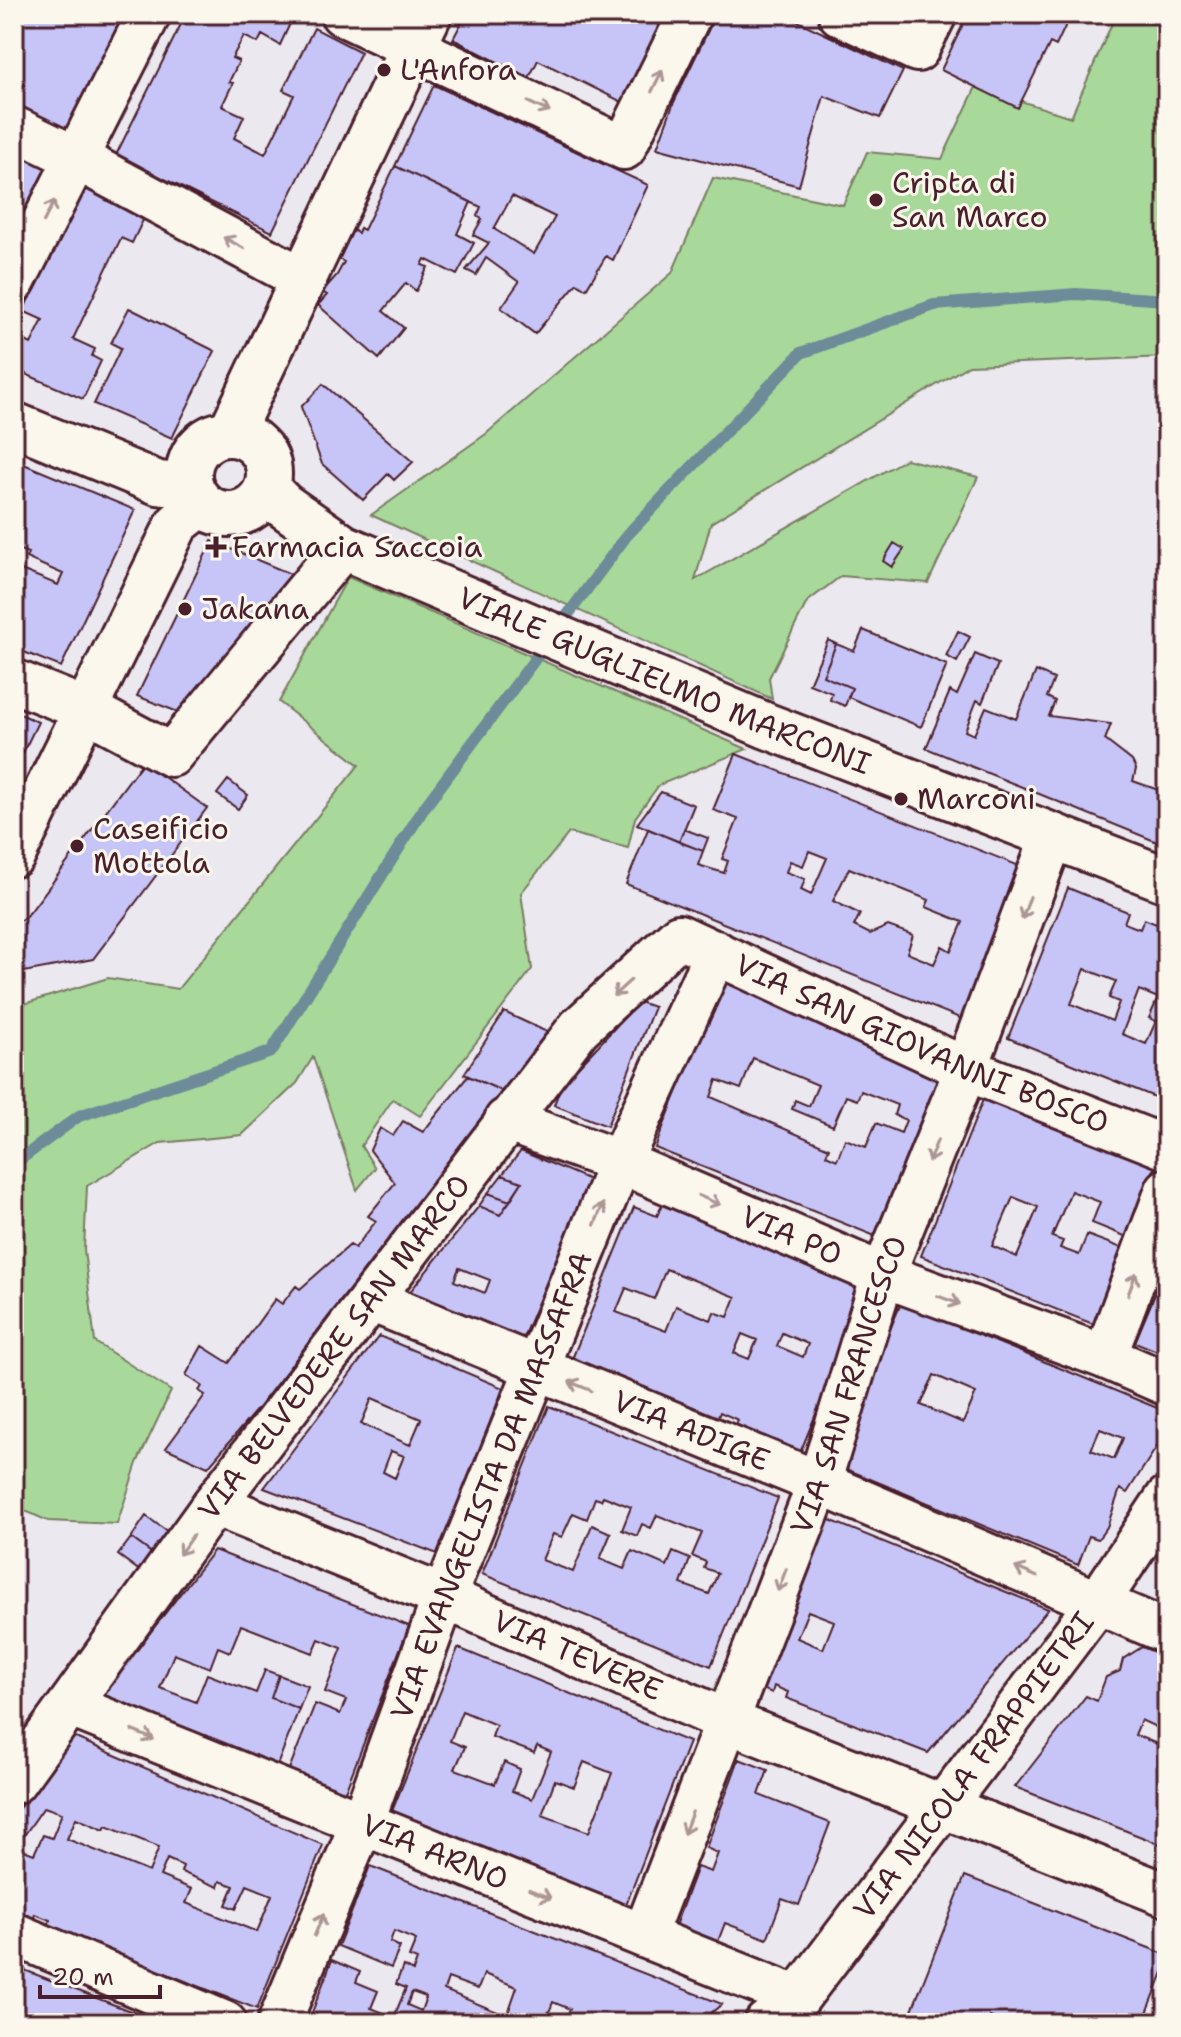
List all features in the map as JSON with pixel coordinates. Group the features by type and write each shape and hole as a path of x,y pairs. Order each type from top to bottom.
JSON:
{"main road":[{"path":"230,434 422,31"},
{"path":"230,434 254,442 269,464 267,489 250,509 225,515 196,496 190,461 205,440 230,434"},
{"name":"VIALE GUGLIELMO MARCONI","path":"267,489 283,505 343,547 767,726 1167,880"}],"street":[{"path":"14,281 149,14"},
{"path":"342,14 422,31 624,148 690,14"},
{"path":"840,14 926,32"},
{"path":"14,128 303,279"},
{"path":"14,424 196,496 177,524 14,855"},
{"path":"14,681 87,710 171,755 343,547"},
{"name":"VIA SAN FRANCESCO","path":"644,1936 819,1483 883,1275 966,1069 1053,835"},
{"name":"VIA SAN GIOVANNI BOSCO","path":"698,944 966,1069 1167,1148"},
{"name":"VIA BELVEDERE SAN MARCO","path":"14,1782 214,1504 579,1028 698,944"},
{"name":"VIA EVANGELISTA DA MASSAFRA","path":"279,2023 362,1823 444,1597 620,1162 698,944"},
{"name":"VIA PO","path":"506,1120 620,1162 883,1275 1105,1357 1167,1384"},
{"path":"1105,1357 1167,1190"},
{"name":"VIA ADIGE","path":"371,1300 819,1483 1167,1632"},
{"name":"VIA NICOLA FRAPPIETRI","path":"782,2011 1098,1602 1167,1498"},
{"name":"VIA TEVERE","path":"214,1504 444,1597 727,1721 1167,1895"},
{"name":"VIA ARNO","path":"71,1706 644,1936 782,2011"},
{"path":"14,1934 225,2023"}],"green space":[{"path":"1116,14 1167,14 1167,357 969,365 711,523 695,580 906,459 978,477 928,583 841,576 807,602 769,678 772,699 371,515 486,434 672,273 713,178 843,205 867,152 942,159 976,87 1071,117"},
{"path":"348,577 747,749 659,785 635,818 628,848 569,833 521,893 532,969 420,1116 393,1099 361,1146 375,1168 357,1190 313,1057 297,1083 242,1135 160,1143 87,1186 84,1250 95,1342 171,1391 137,1463 117,1524 48,1521 14,1506 14,1007 108,978 178,989 359,765 279,702"}],"building":[{"path":"14,14 124,14 65,136 14,111 14,75 18,66 14,64"},
{"path":"186,14 294,15 280,45 262,35 258,43 244,36 232,58 239,61 222,106 244,116 234,138 265,154 294,95 283,90 314,28 361,52 272,232 116,155"},
{"path":"466,14 669,14 624,103 538,60 529,78 453,39"},
{"path":"716,14 783,14 903,71 880,118 824,96 799,186 657,148 674,102"},
{"path":"968,14 1071,14 1056,46 1050,43 1018,108 941,70"},
{"path":"434,85 648,185 613,260 606,256 586,289 577,283 535,334 501,308 519,282 486,258 476,275 466,270 489,243 473,235 482,219 477,216 481,207 395,166","holes":["512,196 555,217 534,254 494,229"]},
{"path":"14,148 51,167 14,240"},
{"path":"395,166 471,202 457,234 474,243 457,275 425,259 422,265 428,267 416,291 406,283 383,311 404,328 379,359 318,305 327,295 322,292 344,262 339,259 353,230 358,233 360,228 364,230"},
{"path":"84,184 146,214 132,243 121,238 73,339 95,349 92,356 101,361 83,399 14,369 14,335 31,344 43,320 23,311"},
{"path":"129,308 215,351 172,438 94,404 121,348 111,343"},
{"path":"323,384 413,462 394,480 388,474 363,500 322,464 301,407"},
{"path":"14,460 135,510 61,667 14,648 14,567 58,585 63,574 26,558 28,553 14,550"},
{"path":"212,541 293,575 183,714 137,696"},
{"path":"894,543 904,549 892,567 883,561"},
{"path":"863,630 947,665 921,727 848,697 852,688 823,676 836,644 854,651"},
{"path":"958,631 970,637 957,662 946,656"},
{"path":"828,640 836,644 823,676 852,688 845,706 830,700 832,693 809,684"},
{"path":"975,654 998,664 982,703 977,700 965,731 974,735 986,707 1016,719 1036,671 1054,679 1047,697 1055,701 1049,716 1111,724 1105,740 1132,761 1136,769 1133,781 1167,793 1167,846 926,748 950,691 957,695"},
{"path":"14,711 38,722 14,771"},
{"path":"736,754 1032,871 977,1025 626,884 648,829 703,851 698,865 724,873 728,861 722,859 738,819 713,810","holes":["809,851 827,858 811,895 801,890 805,879 786,872 790,861 803,866","849,868 929,900 926,907 963,922 951,951 942,946 934,964 907,953 913,935 888,926 870,934 854,926 860,914 833,901"]},
{"path":"143,762 207,808 93,959 24,972 14,955 14,926 30,912"},
{"path":"228,780 248,795 238,809 217,794"},
{"path":"661,792 694,805 679,842 637,824"},
{"path":"684,829 708,838 703,851 679,842"},
{"path":"1068,888 1128,912 1124,923 1140,929 1144,919 1167,928 1167,1102 1008,1038","holes":["1085,969 1116,981 1109,998 1119,1002 1112,1021 1071,1004","1139,990 1158,998 1149,1018 1156,1021 1146,1044 1122,1034"]},
{"path":"721,981 952,1072 885,1240 655,1148","holes":["753,1058 818,1085 809,1106 795,1100 792,1109 833,1126 846,1096 857,1100 861,1091 897,1105 894,1115 906,1120 901,1133 876,1123 866,1147 845,1139 837,1160 826,1155 829,1148 711,1097 717,1080 741,1089"]},
{"path":"639,1002 654,1007 607,1126 554,1105 569,1064 578,1067"},
{"path":"504,1012 547,1032 502,1091 464,1074"},
{"path":"468,1076 502,1091 258,1408 208,1467 166,1448 205,1395 199,1391 202,1386 186,1375 202,1346 229,1363 275,1299 282,1304 296,1286 300,1289 350,1245 355,1248 376,1221 368,1216 395,1183 370,1150 380,1128 393,1136 403,1121 423,1132"},
{"path":"988,1087 1160,1154 1127,1237 1092,1223 1100,1202 1071,1191 1052,1237 1063,1241 1060,1248 1079,1255 1087,1235 1122,1248 1093,1324 921,1256","holes":["1013,1197 1038,1207 1017,1257 992,1246"]},
{"path":"521,1151 590,1180 522,1340 408,1294 479,1206 500,1215 522,1182 502,1175","holes":["459,1268 490,1280 485,1293 454,1281"]},
{"path":"502,1175 522,1182 510,1201 488,1193"},
{"path":"488,1193 510,1201 500,1215 479,1206"},
{"path":"662,1205 867,1289 800,1453 735,1427 738,1420 720,1412 718,1418 572,1359 634,1207 657,1216","holes":["666,1269 736,1297 728,1317 714,1312 711,1320 676,1306 666,1331 616,1312 626,1288 654,1299","782,1333 808,1344 803,1357 777,1346","742,1334 757,1340 749,1359 734,1353"]},
{"path":"1163,1275 1167,1276 1167,1355 1135,1342"},
{"path":"901,1303 1167,1412 1167,1431 1127,1493 1120,1489 1107,1527 1098,1539 1089,1536 1078,1565 834,1464","holes":["934,1375 976,1393 963,1423 921,1405","1100,1429 1123,1438 1114,1459 1091,1450"]},
{"path":"379,1336 503,1388 440,1555 264,1488","holes":["372,1398 421,1419 410,1445 361,1424","391,1451 404,1456 395,1478 383,1472"]},
{"path":"549,1406 778,1498 711,1666 482,1574","holes":["603,1496 631,1507 622,1530 637,1536 642,1524 651,1528 657,1515 702,1533 692,1556 706,1562 704,1568 718,1573 709,1594 681,1584 690,1559 673,1552 667,1566 632,1551 624,1569 600,1559 611,1533 592,1525 573,1572 542,1560 553,1534 562,1537 573,1513 587,1519 595,1498 601,1500"]},
{"path":"815,1514 1048,1609 928,1753 786,1698 788,1692 774,1686 772,1693 743,1681","holes":["808,1611 834,1621 823,1649 797,1638"]},
{"path":"146,1516 168,1532 153,1554 131,1538"},
{"path":"131,1538 153,1554 140,1571 118,1555"},
{"path":"214,1550 409,1626 344,1794 288,1772 315,1704 340,1714 346,1700 325,1692 342,1648 319,1639 313,1653 241,1625 230,1652 218,1647 210,1668 174,1654 160,1688 196,1702 207,1674 256,1693 265,1670 279,1675 271,1698 299,1709 276,1768 99,1699"},
{"path":"1142,1647 1167,1657 1167,1706 1158,1728 1141,1720 1135,1735 1167,1748 1167,1847 1015,1787 1086,1696 1097,1701 1106,1677 1120,1671 1123,1659"},
{"path":"458,1648 689,1742 624,1910 390,1816","holes":["462,1711 496,1725 492,1737 534,1753 537,1746 551,1752 532,1799 512,1791 520,1769 504,1762 495,1784 455,1769 465,1747 450,1741","584,1762 612,1773 589,1832 542,1815 555,1780 574,1787"]},
{"path":"279,1675 308,1686 299,1709 271,1698"},
{"path":"71,1736 323,1845 257,2009 47,1927 50,1920 35,1914 33,1921 14,1913 14,1814 39,1784 34,1781","holes":["44,1807 62,1813 52,1838 43,1835 34,1854 16,1847","76,1818 159,1847 149,1872 67,1839","167,1859 183,1866 181,1872 218,1887 220,1881 234,1886 226,1905 236,1909 247,1885 272,1895 257,1932 186,1903 192,1889 160,1876"]},
{"path":"739,1759 768,1770 759,1795 830,1823 799,1905 782,1899 767,1939 725,1923 715,1949 672,1934 697,1867 711,1872 718,1853 706,1848"},
{"path":"370,1866 722,2004 699,2023 564,2023 570,2009 553,2002 545,2023 308,2023 332,1960 360,1972 356,1982 378,1991 371,2008 394,2017 406,1988 396,1984 403,1966 413,1971 417,1960 409,1957 416,1940 394,1931 390,1942 400,1947 391,1968 338,1946","holes":["484,1974 517,1987 507,2016 444,1990 448,1978 478,1989","412,1992 426,1997 421,2011 407,2005"]},
{"path":"965,1876 1167,1955 1143,2023 1005,2023 990,2017 987,2023 907,2023"},
{"path":"14,1966 161,2023 14,2023"}],"waterway":[{"path":"558,628 627,535 801,353 934,305 1076,294 1167,300"},
{"path":"14,1164 79,1116 271,1052 424,808 547,643"}],"place":[{"name":"L'Anfora","path":"384,70"},
{"name":"Cripta di San Marco","path":"876,200"},
{"name":"Farmacia Saccoia","path":"216,547"},
{"name":"Jakana","path":"185,609"},
{"name":"Marconi","path":"901,799"},
{"name":"Caseificio Mottola","path":"77,846"}]}
